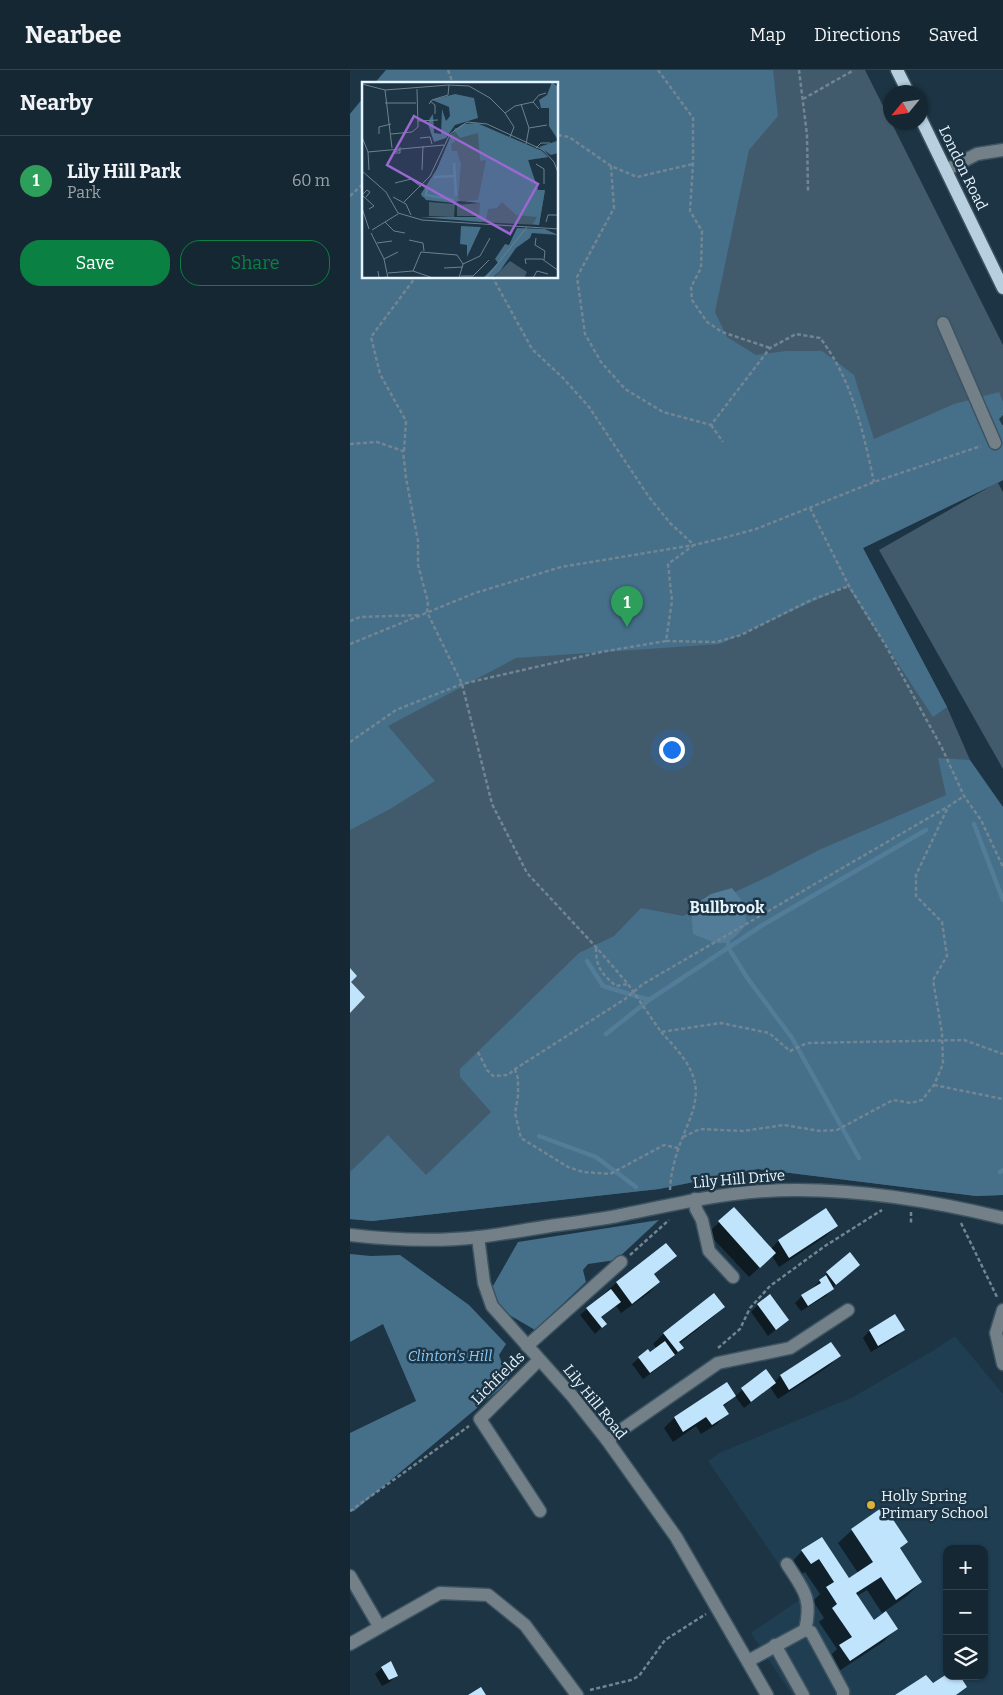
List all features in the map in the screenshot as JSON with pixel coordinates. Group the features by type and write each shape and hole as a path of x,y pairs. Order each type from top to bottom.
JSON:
{"main road":[{"path":"898,70 905,85"},
{"name":"London Road","path":"926,130 1003,288"}],"street":[{"path":"946,170 977,154 1003,150"},
{"path":"943,323 996,443"},
{"name":"Lily Hill Drive","path":"478,1237 617,1216 695,1199 783,1190 870,1194 1003,1218"},
{"path":"695,1199 696,1209 702,1220 710,1251 734,1277"},
{"path":"350,1235 396,1240 444,1240 478,1237"},
{"name":"Lily Hill Road","path":"478,1237 484,1283 488,1298 496,1311 607,1440 676,1537 718,1606 767,1695"},
{"path":"527,1346 621,1262"},
{"path":"1001,1305 996,1333 1003,1364"},
{"path":"607,1440 718,1363 790,1348 848,1310"},
{"name":"Lichfields","path":"480,1419 539,1360"},
{"path":"480,1419 540,1511"},
{"path":"786,1564 806,1594 809,1604 809,1616 805,1630"},
{"path":"350,1576 379,1626"},
{"path":"350,1644 440,1593 488,1596 525,1625 577,1694"},
{"path":"748,1661 805,1630 811,1632 844,1691 843,1695"},
{"path":"775,1645 803,1695"}],"path":[{"path":"448,70 452,82"},
{"path":"658,70 693,118 690,210 702,231 701,268 691,287 692,300 707,322 722,332 770,348"},
{"path":"799,70 807,135 808,191"},
{"path":"803,99 854,70"},
{"path":"559,135 569,137 610,166 637,177 693,164"},
{"path":"610,166 614,208 577,277 585,334 601,362 625,389 663,412 711,425 723,442"},
{"path":"350,196 362,185"},
{"path":"414,279 371,337 380,374 406,421 404,451 406,478 418,541 418,565 428,602 428,612 462,684 492,804 527,873 628,984 661,1032 680,1052 693,1076 697,1101 678,1148 670,1182 670,1191"},
{"path":"495,279 532,349 564,378 589,407 649,498 670,523 694,545"},
{"path":"711,425 770,348 796,334 820,338 834,355 846,379 863,435 874,482"},
{"path":"350,444 377,442 404,451"},
{"path":"350,644 475,593 561,567 694,545 756,528 874,482 996,443"},
{"path":"810,508 849,586 886,646 937,739 964,796 981,820 1003,867"},
{"path":"666,642 672,601 668,564 694,545"},
{"path":"350,742 396,710 462,684 601,652 666,642 716,642 741,635 812,600 849,586"},
{"path":"350,621 360,617 422,614"},
{"path":"478,1052 487,1070 493,1076 508,1075 625,999 643,984 964,796"},
{"path":"683,1137 700,1129 743,1131 784,1125 820,1131 837,1130 894,1100 911,1103 922,1100 934,1085 943,1064 942,1040 933,980 947,956 942,922 916,896 916,874 949,806"},
{"path":"596,947 596,962 604,976 616,986 628,984"},
{"path":"661,1032 721,1023 769,1033 790,1051 807,1043 964,1040 1003,1054"},
{"path":"515,1069 518,1079 515,1113 521,1138 568,1167 583,1172 610,1174 664,1146 678,1148"},
{"path":"934,1085 1003,1099"},
{"path":"712,1367 710,1356 740,1328 750,1308 770,1286 825,1246 883,1210 883,1207"},
{"path":"911,1210 911,1224"},
{"path":"621,1262 671,1218"},
{"path":"960,1219 961,1225 1001,1305"},
{"path":"350,1511 480,1419"},
{"path":"577,1694 631,1680 639,1676 665,1640 718,1606"}],"shaded area":[{"path":"386,70 865,70 883,106 883,130 895,130 1003,345 1003,480 998,483 1003,492 1003,769 879,550 991,486 863,548 947,707 970,760 1003,1195 976,1196 758,1169 659,1189 372,1221 350,1219 350,114 362,99 362,279 559,279 559,82 376,82"},
{"path":"732,888 742,901 747,924 734,938 723,943 717,943 693,934 691,907 711,894"},
{"name":"Holly Spring Primary School","path":"955,1336 1003,1394 1003,1695 792,1695 751,1633 802,1598 708,1461 719,1453 853,1397"}],"green space":[{"path":"386,70 773,70 778,116 749,150 715,312 727,337 756,355 786,351 822,351 854,375 874,439 954,404 999,392 1003,402 1003,480 863,548 947,707 933,717 847,586 720,644 516,658 388,726 435,781 390,809 350,830 350,114 362,99 362,279 559,279 559,82 376,82"},
{"path":"938,758 970,760 1003,807 1003,1195 976,1196 758,1169 659,1189 372,1221 350,1219 350,1172 388,1135 426,1175 491,1112 460,1077 460,1069 579,953 614,936 641,908 683,916 767,877 819,850 946,795"},
{"path":"659,1220 616,1260 588,1264 583,1270 586,1282 535,1330 504,1312 489,1293 518,1242"},
{"name":"Clinton's Hill","path":"350,1254 371,1256 400,1255 469,1305 506,1344 499,1355 508,1382 354,1511 350,1512 350,1433 416,1401 383,1324 350,1342"}],"building":[{"path":"350,968 357,976 351,982 365,997 350,1013"},
{"path":"734,1207 776,1253 760,1268 718,1221"},
{"path":"826,1208 838,1226 789,1258 778,1240"},
{"path":"666,1243 677,1256 654,1274 660,1282 632,1304 616,1282"},
{"path":"850,1252 860,1265 836,1285 826,1272"},
{"path":"826,1275 834,1289 808,1306 801,1295 821,1283 819,1280"},
{"path":"611,1289 621,1302 601,1317 607,1324 602,1328 586,1308"},
{"path":"714,1293 725,1307 679,1342 684,1348 678,1352 663,1333"},
{"path":"770,1294 789,1320 776,1330 757,1304"},
{"path":"895,1314 905,1330 878,1346 869,1330"},
{"path":"665,1341 675,1355 650,1373 638,1357 648,1349 650,1352"},
{"path":"831,1342 841,1356 789,1390 780,1375"},
{"path":"766,1369 776,1383 751,1402 741,1388"},
{"path":"727,1382 736,1396 723,1405 729,1414 712,1425 706,1417 683,1432 674,1417"},
{"path":"884,1506 908,1542 900,1548 922,1582 896,1600 881,1577 856,1593 874,1620 886,1611 898,1629 850,1661 839,1645 852,1637 832,1608 837,1604 826,1587 834,1582 819,1559 811,1564 801,1550 822,1537 849,1578 873,1562 851,1529"},
{"path":"391,1661 398,1676 389,1680 381,1667"},
{"path":"926,1675 933,1683 943,1677 943,1680 963,1680 967,1687 956,1695 895,1695"},
{"path":"481,1687 486,1695 468,1695"}],"waterway":[{"path":"974,824 1003,900"},
{"path":"606,1034 649,1000 761,926 926,830"},
{"path":"728,942 728,947 748,979 792,1038 859,1158"},
{"path":"587,961 603,986 649,1000"},
{"path":"539,1136 596,1157 636,1187"}],"place":[{"name":"Lily Hill Park","path":"627,627"},
{"name":"Holly Spring Primary School","path":"871,1505"}],"district":[{"name":"Bullbrook","path":"727,907"}]}
